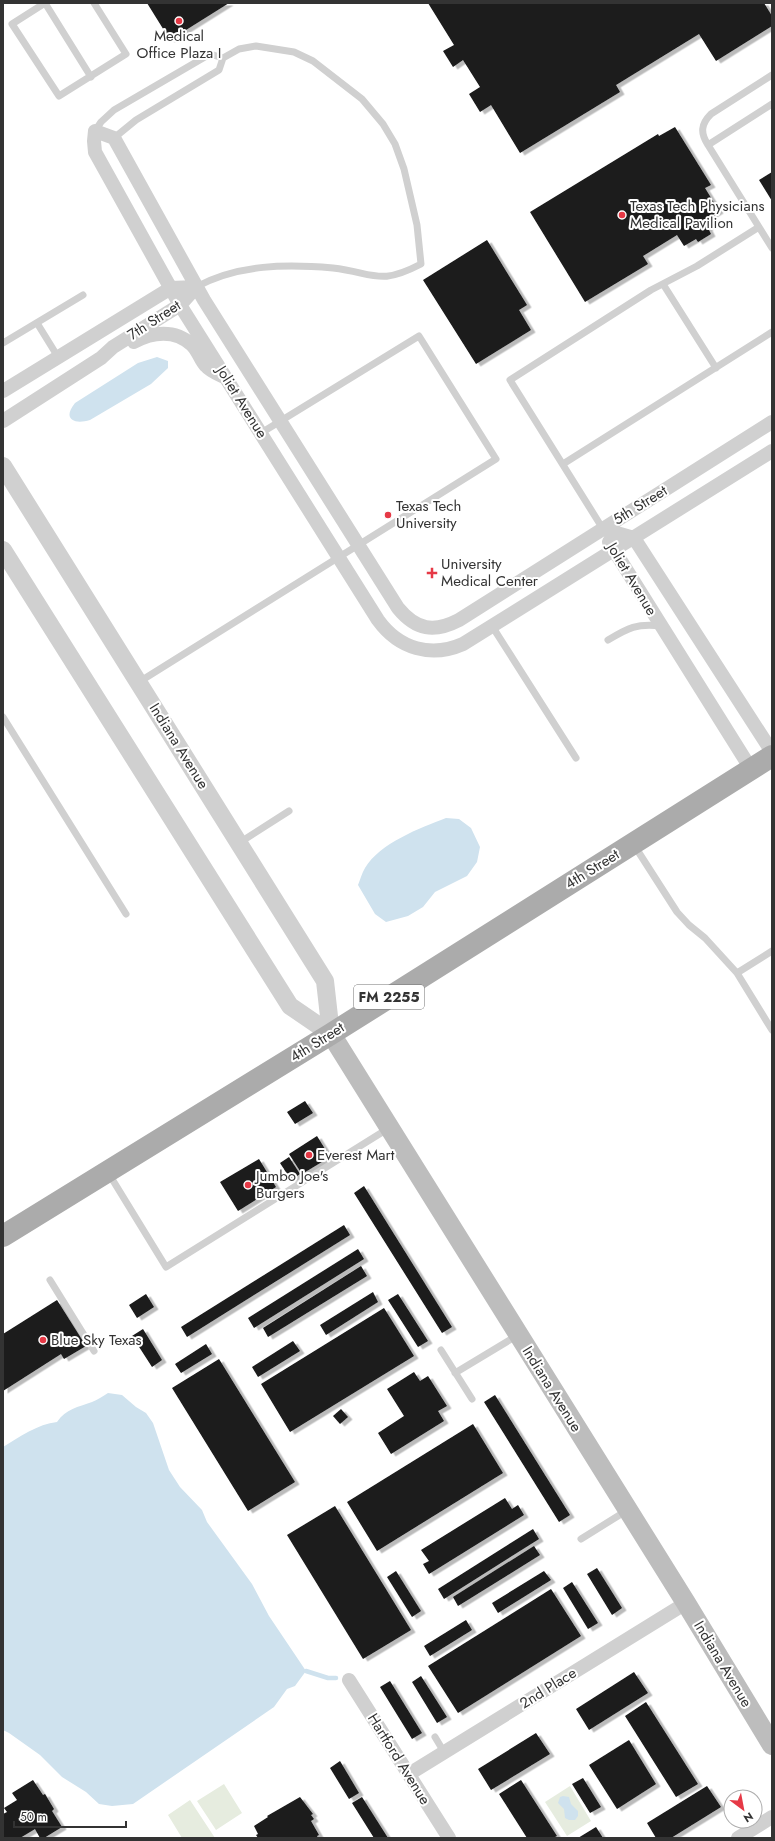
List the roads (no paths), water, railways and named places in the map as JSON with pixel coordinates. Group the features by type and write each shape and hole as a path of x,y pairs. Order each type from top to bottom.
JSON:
{"main road":[{"name":"4th Street","path":"3,1236 108,1173 331,1034 772,756"},
{"name":"Indiana Avenue","path":"331,1034 686,1603 772,1745"}],"street":[{"path":"95,131 114,138"},
{"name":"Joliet Avenue","path":"95,131 95,152 180,305 226,379 386,631 407,646 422,650"},
{"name":"Joliet Avenue","path":"114,138 196,287 358,545 398,608 407,618 423,627"},
{"name":"7th Street","path":"3,391 171,288 196,287"},
{"name":"7th Street","path":"3,421 101,358 113,347 180,305 196,287"},
{"path":"101,358 117,353 151,334 167,334 177,337 192,345 206,366 226,379"},
{"name":"5th Street","path":"423,627 437,628 452,624 772,422"},
{"name":"5th Street","path":"422,650 438,651 456,647 772,451"},
{"name":"Indiana Avenue","path":"3,466 325,981 331,1034"},
{"name":"Joliet Avenue","path":"603,529 634,538 772,752"},
{"name":"Joliet Avenue","path":"603,529 613,550 751,769"},
{"name":"Indiana Avenue","path":"3,550 290,1006 331,1034"},
{"name":"2nd Place","path":"409,1774 686,1603"},
{"name":"Hartford Avenue","path":"349,1680 449,1838"},
{"path":"738,1838 772,1816"}],"lane":[{"path":"91,77 45,3 12,24 59,96 91,77 126,54 94,3"},
{"path":"95,131 101,122 114,110 210,54 223,58 246,47 256,46 294,52 313,61 362,99 383,124 395,144 404,169 416,225 421,264 401,273 384,278 348,270 321,267 265,267 222,275 196,287"},
{"path":"114,138 136,120 219,70 223,58"},
{"path":"772,75 711,114 703,123 702,134 772,248"},
{"path":"708,145 772,104"},
{"path":"603,529 510,380 663,284 697,266 759,227"},
{"path":"663,284 716,368"},
{"path":"3,343 83,295"},
{"path":"37,323 58,357"},
{"path":"563,464 772,332"},
{"path":"139,682 496,459 419,336 261,433"},
{"path":"608,640 633,626 645,624 661,626"},
{"path":"492,626 576,758"},
{"path":"3,718 126,914"},
{"path":"240,843 289,811"},
{"path":"633,843 677,912 689,925 705,938 737,973 772,1030"},
{"path":"737,973 772,951"},
{"path":"108,1173 166,1267 389,1128"},
{"path":"50,1280 94,1351"},
{"path":"456,1373 518,1335"},
{"path":"441,1350 472,1399"},
{"path":"581,1539 628,1510"},
{"path":"435,1737 444,1752"}],"water":[{"path":"157,357 168,361 168,368 151,384 90,420 79,422 70,417 71,409 75,403 138,363"},
{"path":"446,818 459,819 471,828 480,847 477,862 467,876 435,892 423,907 408,916 386,922 375,914 358,885 365,868 380,851 401,837"},
{"path":"108,1393 122,1395 146,1413 153,1423 169,1470 180,1487 202,1510 207,1522 252,1584 269,1616 306,1671 295,1686 287,1689 274,1707 133,1804 112,1806 99,1804 86,1792 62,1777 40,1755 3,1730 3,1447 36,1428 57,1422 68,1411 94,1401"},
{"path":"560,1797 569,1797 571,1804 578,1811 578,1816 575,1820 565,1818 564,1809 558,1803"}],"waterway":[{"path":"306,1671 328,1678 336,1678"}],"place":[{"name":"Medical Office Plaza I","path":"179,21"},
{"name":"Texas Tech Physicians Medical Pavilion","path":"622,215"},
{"name":"Texas Tech University","path":"388,515"},
{"name":"University Medical Center","path":"432,573"},
{"name":"Everest Mart","path":"309,1155"},
{"name":"Jumbo Joe's Burgers","path":"248,1185"},
{"name":"Blue Sky Texas","path":"43,1340"}]}
